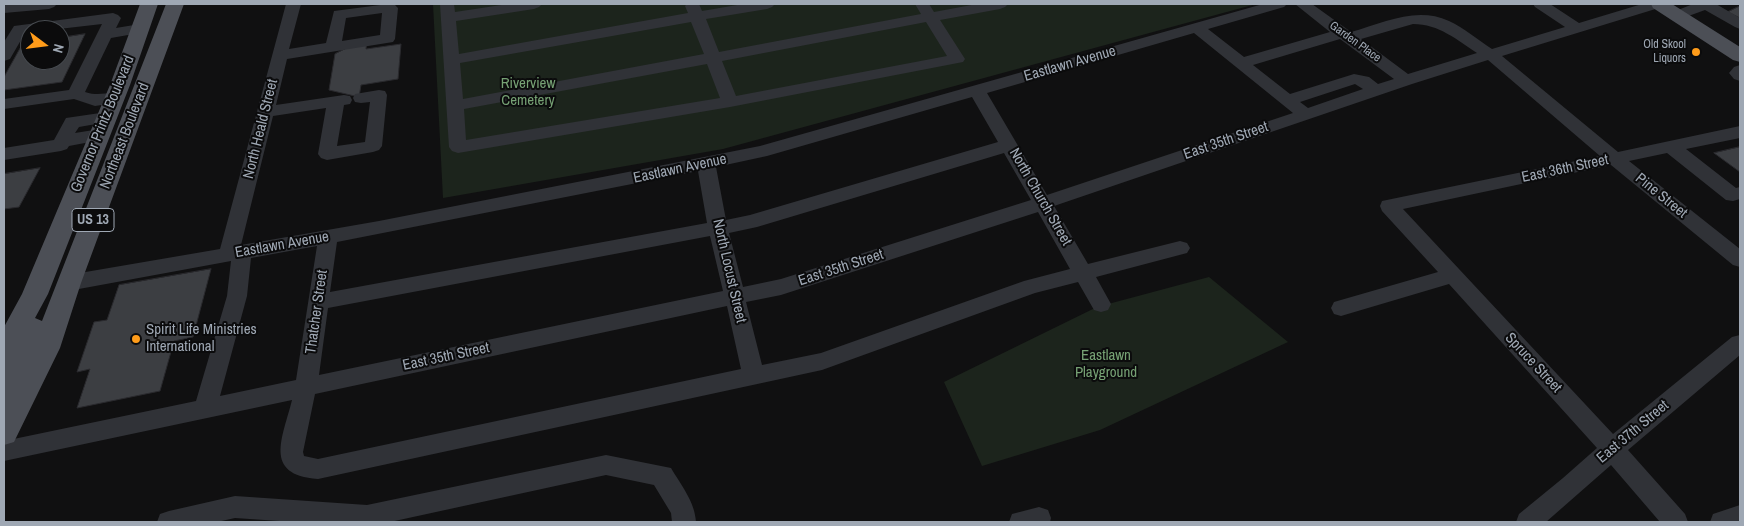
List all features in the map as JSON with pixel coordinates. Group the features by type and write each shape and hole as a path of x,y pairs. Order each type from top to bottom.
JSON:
{"main road":[{"name":"Governor Printz Boulevard","path":"4,352 35,294 107,116 149,4"},
{"name":"Northeast Boulevard","path":"4,433 46,348 68,283 175,4"},
{"path":"1659,4 1740,56"},
{"path":"4,391 29,340 35,309 35,294"}],"street":[{"path":"5,8 22,4"},
{"path":"5,8 50,4"},
{"path":"40,20 50,4"},
{"name":"North Heald Street","path":"205,408 237,296 236,253 265,112 293,4"},
{"path":"534,4 447,11 458,147 730,102 957,58 926,10"},
{"path":"451,60 695,10 767,4"},
{"path":"454,106 713,58 926,10 1000,4"},
{"name":"Eastlawn Avenue","path":"68,283 328,237 761,152 1279,4"},
{"name":"Garden Place","path":"1303,4 1406,80"},
{"path":"1540,4 1577,28"},
{"name":"East 35th Street","path":"4,451 736,297 809,279 1044,203 1406,80 1659,4"},
{"path":"1678,15 1706,4 1740,24"},
{"path":"695,10 730,102"},
{"path":"70,23 113,18 75,94"},
{"name":"Pine Street","path":"1242,63 1412,19 1428,19 1446,25 1491,55 1740,260"},
{"path":"1196,27 1305,114"},
{"path":"105,34 140,29"},
{"path":"4,56 20,30"},
{"path":"280,55 333,47"},
{"path":"1740,70 1737,73 1740,76"},
{"path":"1288,100 1354,79 1363,81 1376,90"},
{"name":"North Church Street","path":"977,91 1044,203 1101,304"},
{"path":"4,104 75,94 95,100 107,116 63,141 61,145 4,154"},
{"path":"265,112 347,100"},
{"name":"East 36th Street","path":"1389,206 1740,132"},
{"path":"319,302 764,219 1009,145"},
{"path":"1671,147 1733,195 1740,193"},
{"name":"North Locust Street","path":"706,164 718,228 754,377"},
{"name":"Spruce Street","path":"1389,206 1612,449 1676,522"},
{"name":"Thatcher Street","path":"328,237 306,386 292,452 294,462 304,468 318,469 528,423 754,377"},
{"path":"754,377 822,362 1032,286 1180,248"},
{"path":"1340,308 1452,276"},
{"name":"East 37th Street","path":"1528,522 1572,486 1612,449 1740,343"},
{"path":"169,522 235,507 367,516 606,465 662,476 683,511 684,522"},
{"path":"1722,522 1740,516"}],"green space":[{"name":"Riverview Cemetery","path":"433,4 1256,4 723,149 443,198"},
{"name":"Eastlawn Playground","path":"1209,277 1288,342 1100,430 982,466 944,382 1097,307"}],"building":[{"path":"1740,6 1740,18 1728,12"},
{"path":"85,34 70,65 70,36"},
{"path":"367,38 366,49 401,44 398,79 361,85 359,97 329,90 335,54"},
{"path":"20,48 20,70 68,70 62,82 4,90 4,77"},
{"path":"1740,147 1740,172 1714,153"},
{"path":"40,168 19,207 4,209 4,174"},
{"name":"Spirit Life Ministries International","path":"211,269 193,337 174,341 160,391 77,408 90,369 77,372 94,322 107,320 119,285"}],"place":[{"name":"Old Skool Liquors","path":"1696,52"},
{"name":"Spirit Life Ministries International","path":"136,339"}]}
